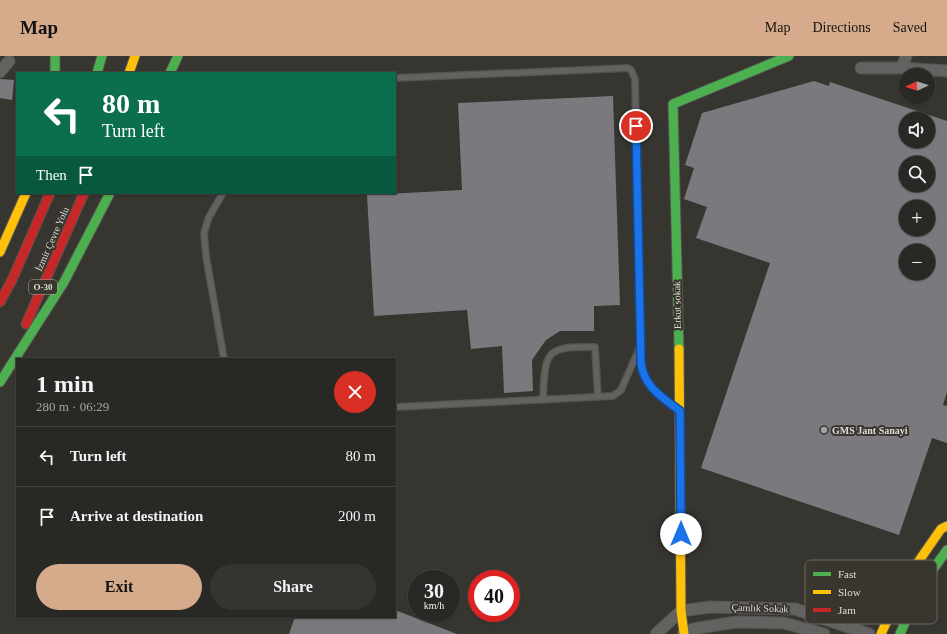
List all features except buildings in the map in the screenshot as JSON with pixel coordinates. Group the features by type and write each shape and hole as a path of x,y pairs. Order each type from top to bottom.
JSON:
{"main road":[{"path":"55,56 55,72"},
{"path":"97,72 102,56"},
{"path":"129,72 135,56"},
{"path":"170,72 178,56"},
{"name":"Erkut sokak","path":"683,633 681,611 680,411 673,104 789,56"},
{"path":"0,252 26,194"},
{"name":"İzmir Çevre Yolu","path":"0,302 12,280 50,194"},
{"name":"İzmir Çevre Yolu","path":"0,382 84,194"},
{"path":"0,382 64,282 109,194"},
{"path":"919,560 941,529 947,526"},
{"path":"937,564 947,550"},
{"path":"881,634 886,624"},
{"path":"900,634 905,624"}],"street":[{"path":"902,68 906,56"},
{"path":"0,72 9,61"},
{"path":"861,68 899,68"},
{"path":"935,70 947,71"},
{"name":"Çamlık Sokak","path":"681,611 710,607 795,610 805,613"},
{"path":"656,634 681,611"},
{"name":"Çamlık Sokak","path":"683,633 693,629 736,622 784,623 824,634"},
{"name":"Çamlık Sokak","path":"839,624 870,634"}],"lane":[{"path":"396,78 628,68 631,70 635,80 642,372 652,390 680,411"},
{"path":"222,194 209,217 204,233 206,256 224,358"},
{"path":"396,407 613,396 618,393 641,345"},
{"path":"543,400 546,362 555,351 566,347 595,347 598,397"}],"traffic: fast":[{"path":"55,56 55,72"},
{"path":"97,72 102,56"},
{"path":"170,72 178,56"},
{"path":"679,349 673,104 789,56"},
{"path":"0,382 64,282 109,194"},
{"path":"937,564 947,550"},
{"path":"900,634 904,624"}],"traffic: slow":[{"path":"129,72 135,56"},
{"path":"0,252 26,194"},
{"path":"679,349 681,611 684,633"},
{"path":"919,560 941,529 947,526"},
{"path":"881,634 886,624"}],"traffic: jam":[{"path":"0,302 12,280 50,194"},
{"path":"26,324 84,194"}],"place":[{"name":"GMS Jant Sanayi","path":"824,430"}],"route":[{"path":"636,126 641,363 642,372 652,390 680,411 681,534"}]}
